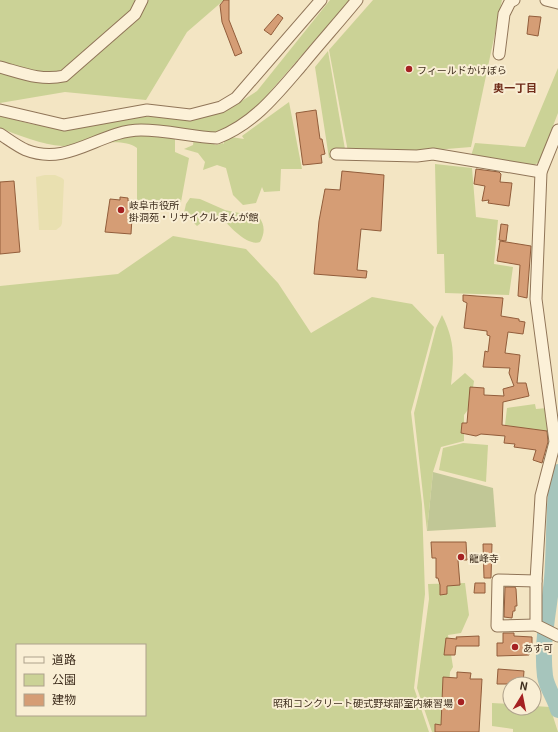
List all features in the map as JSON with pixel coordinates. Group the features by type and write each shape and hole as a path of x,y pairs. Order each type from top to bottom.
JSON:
{"street":[{"path":"0,67 37,78 64,76 135,14 142,0"},
{"path":"0,110 64,125 147,110 190,115 208,112 221,107 236,98 321,0"},
{"path":"0,134 26,150 43,154 63,154 122,133 141,130 217,138 228,134 250,120 270,102 357,0"},
{"path":"499,54 504,14 510,2 514,0"},
{"path":"546,0 558,3"},
{"path":"538,626 536,581 541,496 555,442 536,299 541,172 558,130"},
{"path":"336,154 417,156 433,154 541,172"},
{"path":"536,581 498,580 497,626 538,626 555,635"}],"shaded area":[{"path":"55,175 64,180 62,223 56,230 39,230 36,177"}],"green space":[{"path":"0,0 224,0 187,32 146,100 65,92 0,103"},
{"path":"330,0 350,0 241,125 209,142 216,145 224,144 224,140 231,137 244,139 242,136 289,102 302,169 281,169 280,191 264,192 262,187 256,203 243,205 233,195 226,168 217,165 203,170 205,162 198,153 184,149 193,145 194,137 175,137 175,152 189,158 181,202 137,208 137,148 130,144 121,142 70,146 47,144 0,128 0,116 31,124 60,127 136,116 194,119 234,106 257,91"},
{"name":"フィールドかけぼら","path":"373,0 502,0 471,147 349,157 329,50"},
{"path":"328,51 346,155 329,158 315,67"},
{"path":"558,68 558,113 539,162 533,166 471,156 475,143 525,147"},
{"path":"435,164 472,168 476,217 498,220 494,264 513,267 509,295 445,293 444,254 437,254"},
{"path":"190,198 200,199 225,210 259,217 264,229 260,242 255,243 244,238 233,230 221,217 210,216 197,226 184,213 186,204"},
{"path":"173,236 246,249 278,283 311,333 372,297 412,304 434,327 411,412 422,504 425,594 414,688 429,732 0,732 0,286 118,274"},
{"path":"442,315 451,341 453,365 451,385 465,373 474,381 470,407 464,415 464,441 441,447 433,472 427,531 414,413 436,328"},
{"path":"535,404 536,409 547,408 551,432 505,425 507,408"},
{"path":"463,443 488,445 486,482 439,470 443,448"},
{"path":"433,472 493,488 496,527 427,531"},
{"path":"465,583 469,615 461,633 448,635 453,667 450,672 446,732 432,732 417,688 429,599 428,584"},
{"path":"492,703 502,704 502,716 542,716 542,706 550,707 558,732 513,732 513,729 492,726"}],"building":[{"path":"224,0 229,0 229,20 242,53 235,56 222,22 220,5"},
{"path":"278,14 283,18 271,35 264,30"},
{"path":"529,16 541,17 538,36 527,34"},
{"path":"316,110 320,139 322,139 325,154 321,155 322,163 303,165 296,113"},
{"path":"476,169 499,172 501,174 500,182 512,183 509,206 488,203 489,200 482,201 485,186 474,184"},
{"path":"342,171 384,175 381,231 361,229 357,270 367,271 366,278 314,274 319,221 325,189 340,190"},
{"path":"14,181 20,252 0,254 0,182"},
{"name":"岐阜市役所 掛洞苑・リサイクルまんが館","path":"120,197 128,198 128,201 133,201 131,234 105,232 110,199 120,200"},
{"path":"501,224 508,225 506,241 499,240"},
{"path":"500,241 531,246 527,298 518,296 520,265 497,261"},
{"path":"463,295 503,298 501,316 519,319 519,321 525,322 523,334 508,332 505,353 520,355 517,383 526,383 529,396 503,402 502,425 547,431 548,442 542,463 533,460 536,450 514,447 515,444 504,443 505,436 481,434 476,436 461,433 462,423 467,423 470,387 484,388 484,395 504,396 503,389 514,386 509,373 510,368 483,367 485,351 488,352 490,336 487,335 487,331 464,328 467,303 463,301"},
{"path":"431,542 466,542 467,560 458,560 460,585 447,586 447,594 440,595 440,585 438,578 436,578 436,558 432,558"},
{"path":"483,544 492,544 491,578 484,578"},
{"path":"475,583 485,583 485,593 474,593"},
{"path":"505,587 515,587 516,589 517,606 515,606 515,611 513,611 512,618 504,617"},
{"name":"あす可","path":"503,633 514,633 514,636 532,637 532,651 529,651 529,655 497,656 497,643 503,643"},
{"path":"479,636 479,646 456,646 455,655 444,655 446,638 457,639 456,637"},
{"path":"498,669 524,671 524,676 502,676 502,684 497,684"},
{"name":"昭和コンクリート硬式野球部室内練習場","path":"457,672 471,673 470,679 482,679 479,732 435,732 435,724 441,725 443,677 457,678"}],"waterway":[{"path":"558,472 555,499 552,579 544,651 546,681 558,710"}],"place":[{"name":"フィールドかけぼら","path":"409,69"},
{"name":"岐阜市役所 掛洞苑・リサイクルまんが館","path":"121,210"},
{"name":"龍峰寺","path":"461,557"},
{"name":"あす可","path":"515,647"},
{"name":"昭和コンクリート硬式野球部室内練習場","path":"461,702"}],"district":[{"name":"奥一丁目","path":"515,87"}]}
